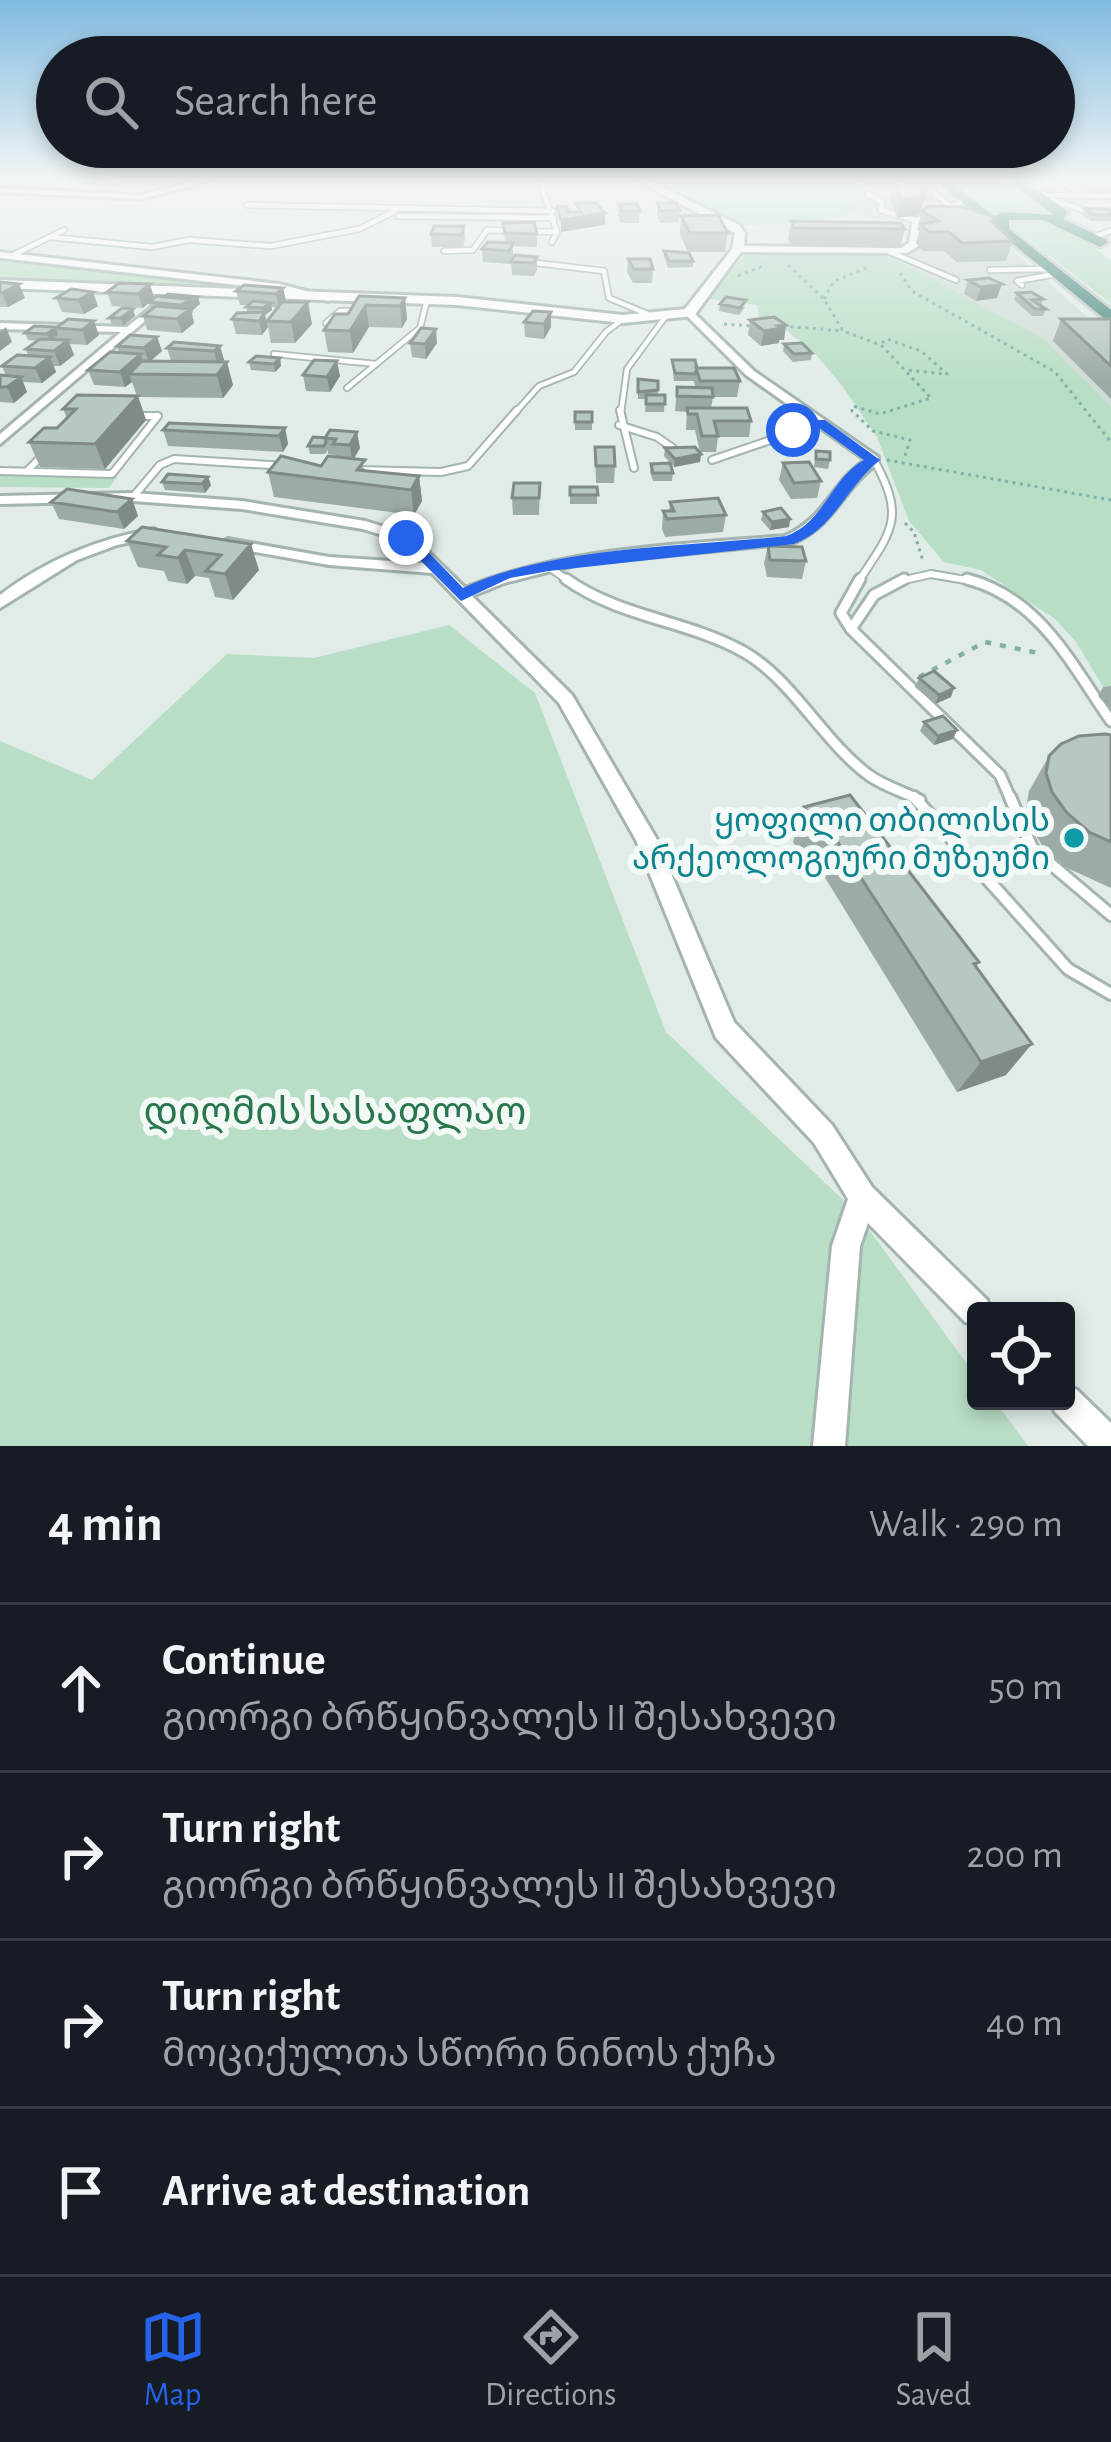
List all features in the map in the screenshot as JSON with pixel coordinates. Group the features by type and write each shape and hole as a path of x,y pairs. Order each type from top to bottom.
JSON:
{"highway":[{"path":"1024,248 1111,319"}],"street":[{"path":"695,317 738,249 889,259 908,248"},
{"path":"5,256 279,287 328,298"},
{"path":"0,284 427,300 623,319 695,317 734,359 874,460 856,470 814,531 788,540 549,566 506,574 461,596"},
{"path":"0,440 125,329 178,291"},
{"path":"0,326 125,329"},
{"path":"0,500 133,497 242,505 364,525 406,538 566,699 646,838 725,1030 823,1134 862,1197 967,1302"},
{"path":"0,603 34,574 102,544 154,533 175,535"},
{"path":"215,540 329,561 438,569"},
{"path":"829,1446 846,1246 862,1197"},
{"path":"1075,1410 1111,1446"}],"lane":[{"path":"444,251 473,248"},
{"path":"889,259 956,280"},
{"path":"520,260 604,271 609,298 660,317 627,362 619,425 634,468"},
{"path":"990,270 1053,272"},
{"path":"1022,285 1017,281 1053,272"},
{"path":"347,388 420,328 427,300"},
{"path":"326,323 340,311 368,311"},
{"path":"406,314 424,316"},
{"path":"340,469 441,472 468,466 538,386 574,372 606,332 623,319"},
{"path":"274,354 377,364"},
{"path":"0,471 112,474 158,416 120,415"},
{"path":"712,460 820,423"},
{"path":"619,425 657,437 673,448"},
{"path":"26,472 54,443"},
{"path":"133,497 160,465 174,459 295,467"},
{"path":"874,460 894,491 898,514 886,543 854,580 841,613 851,629 1000,775 1032,848 1111,915"},
{"path":"549,566 586,593 647,619 690,626 750,655 870,776 922,801 1068,969 1111,994"},
{"path":"851,629 874,595 928,571 973,579 1041,621 1111,721"}],"path":[{"path":"889,259 912,291 1055,372 1111,442"},
{"path":"790,262 783,263 795,268 824,298 843,331"},
{"path":"824,298 833,282 868,267 856,264"},
{"path":"710,287 769,265"},
{"path":"695,317 843,331 881,345 931,398 909,409 880,414 853,406 852,412 873,431 910,440 904,459"},
{"path":"881,345 887,339 905,343 947,374 906,370"},
{"path":"874,460 904,459 1111,500"},
{"path":"898,514 914,532 928,571"},
{"path":"908,680 942,669 953,653 1000,641 1030,653 1067,655"}],"shaded area":[{"path":"1010,248 1111,338 1111,407 1044,340 890,256"}],"green space":[{"path":"1040,248 1095,248 1111,260 1111,304"},
{"path":"745,254 890,256 1045,340 1111,407 1111,700 1076,642 1055,619 981,570 944,562 909,521 877,437 813,351 783,328 760,322 757,305 710,299"},
{"path":"0,256 195,283 188,288 0,280"},
{"path":"0,474 117,477 109,488 0,487"},
{"name":"დიღმის სასაფლაო","path":"449,625 535,693 666,1032 856,1212 967,1364 967,1410 1002,1410 1028,1446 0,1446 0,741 92,780 227,654 314,658"}],"building":[{"path":"664,251 689,253 693,261 669,261"},
{"path":"515,255 537,257 534,263 511,262"},
{"path":"628,259 650,259 653,269 634,269"},
{"path":"989,278 1002,284 981,287 968,280"},
{"path":"0,282 19,284 0,293"},
{"path":"119,283 150,284 138,294 107,292"},
{"path":"244,285 283,288 276,294 236,291"},
{"path":"71,289 93,292 78,300 56,298"},
{"path":"1031,292 1043,299 1032,300 1046,309 1035,309 1017,293"},
{"path":"157,296 190,299 181,305 149,302"},
{"path":"359,296 405,298 400,306 366,305 350,331 324,330 335,314 348,314"},
{"path":"164,297 198,297 191,303 190,299"},
{"path":"726,297 746,300 740,308 720,304"},
{"path":"253,301 271,303 263,308 246,307"},
{"path":"282,302 308,302 291,322 267,321"},
{"path":"156,306 190,309 177,319 143,316"},
{"path":"122,308 133,309 121,318 109,318"},
{"path":"533,311 551,312 544,324 524,322"},
{"path":"265,312 259,321 232,319 237,313"},
{"path":"774,317 786,325 764,331 750,320"},
{"path":"68,319 94,321 82,330 56,328"},
{"path":"1061,319 1111,319 1111,366"},
{"path":"34,326 56,327 47,334 25,333"},
{"path":"421,328 436,329 425,344 410,343"},
{"path":"130,335 157,337 144,348 117,346"},
{"path":"40,339 68,340 54,351 26,349"},
{"path":"174,342 220,346 214,351 167,348"},
{"path":"802,343 812,353 794,354 784,344"},
{"path":"110,352 141,354 120,372 88,370"},
{"path":"17,355 50,357 35,368 2,366"},
{"path":"256,356 280,358 274,364 249,362"},
{"path":"314,360 337,361 327,377 303,375"},
{"path":"672,360 695,360 695,374 675,373"},
{"path":"142,361 227,362 217,375 129,374"},
{"path":"696,368 734,368 740,381 700,381"},
{"path":"0,375 21,377 0,387"},
{"path":"638,379 658,381 658,390 638,392"},
{"path":"677,387 712,388 713,397 677,396"},
{"path":"77,395 138,396 95,444 29,442 44,428 57,428 76,409 63,409"},
{"path":"646,395 665,395 665,404 646,404"},
{"path":"687,408 747,408 751,421 714,421 718,436 702,436 697,414 688,414"},
{"path":"575,412 592,412 592,422 575,422"},
{"path":"169,423 285,428 279,436 163,430"},
{"path":"330,430 357,432 350,445 333,444 336,439 325,438"},
{"path":"313,437 328,438 324,446 308,446"},
{"path":"595,447 614,447 615,466 596,466"},
{"path":"695,447 701,454 675,459 665,448"},
{"path":"816,451 830,452 830,460 816,459"},
{"path":"281,456 321,466 328,456 365,460 357,470 419,476 411,490 268,472"},
{"path":"809,462 821,481 794,483 783,463"},
{"path":"670,463 673,473 653,473 651,464"},
{"path":"168,474 208,477 202,484 162,482"},
{"path":"514,483 540,483 539,498 512,498"},
{"path":"570,487 597,487 598,495 570,495"},
{"path":"67,489 132,499 117,512 51,502"},
{"path":"718,498 726,515 667,519 663,511 674,511 670,502"},
{"path":"781,508 790,519 772,522 763,512"},
{"path":"142,527 251,544 225,574 206,571 221,555 185,550 178,558 158,555 166,547 127,541"},
{"path":"768,546 802,547 806,561 770,560"},
{"path":"934,671 954,688 939,695 919,678"},
{"path":"943,716 957,730 938,736 924,722"},
{"path":"1111,735 1111,842 1089,832 1067,813 1046,773 1049,756 1061,744 1079,736"},
{"path":"850,795 979,962 974,964 1032,1044 981,1062 837,841 829,844 804,807"}],"place":[{"name":"ყოფილი თბილისის არქეოლოგიური მუზეუმი","path":"1074,838"}],"route":[{"path":"406,538 461,596 506,574 549,566 788,540 814,531 856,470 874,460 820,423 793,430"}]}
